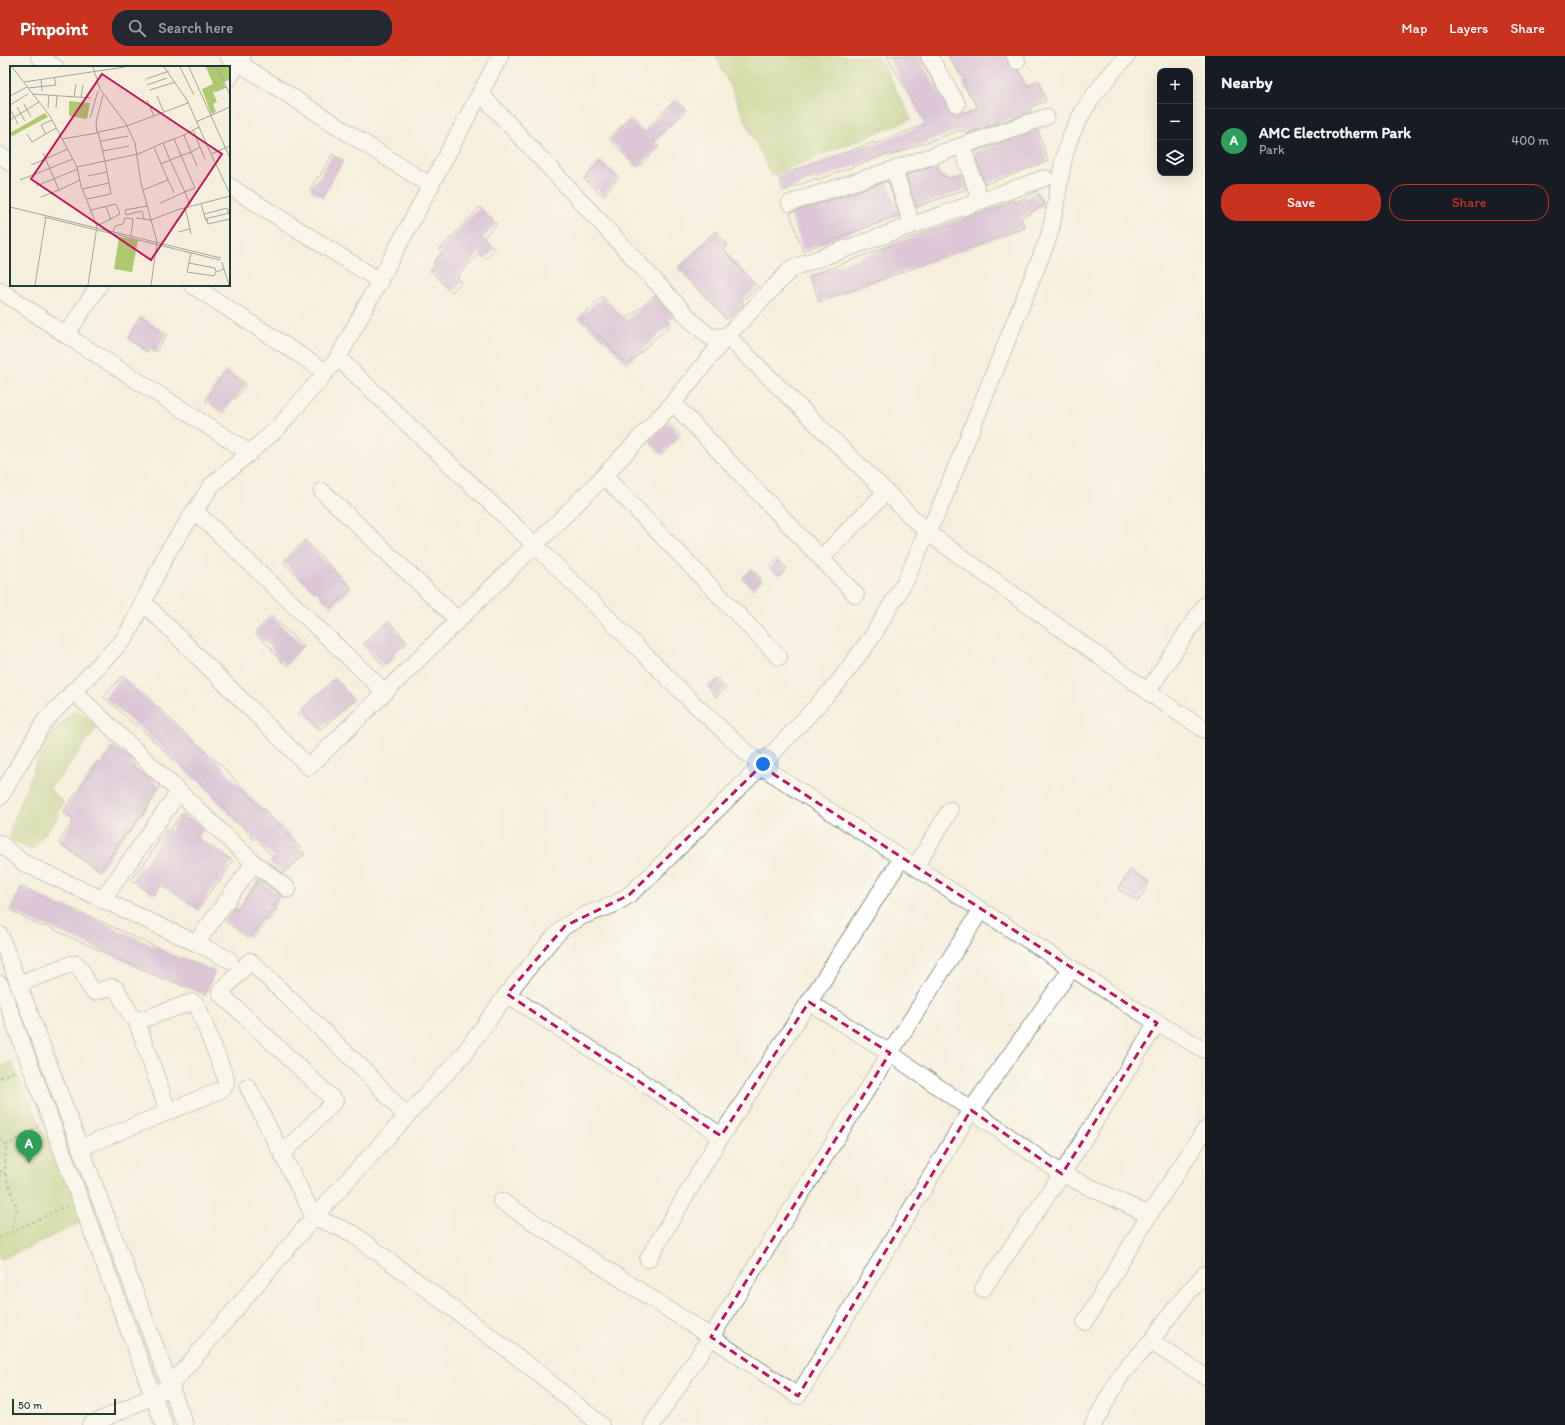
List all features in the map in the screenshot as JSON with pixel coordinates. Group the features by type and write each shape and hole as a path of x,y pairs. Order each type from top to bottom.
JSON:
{"street":[{"path":"39,56 53,66"},
{"path":"0,797 44,722 126,637 168,553 212,485 278,429 338,358 500,56"},
{"path":"929,56 957,104"},
{"path":"90,1425 153,1396 170,1386 314,1216 464,1055 507,994 552,939 565,926 583,916 616,904 652,875 761,766 837,684 872,637 906,580 927,532 938,512 1048,239 1052,226 1066,150 1074,126 1085,107 1105,80 1127,56"},
{"path":"230,76 237,58 431,186"},
{"path":"480,93 693,322 710,337 727,336 927,532 1148,691 1205,730"},
{"path":"790,203 894,170 1046,117"},
{"path":"962,146 980,200"},
{"path":"0,155 10,162"},
{"path":"894,170 912,224"},
{"path":"143,602 309,767 384,691 604,476 673,403 727,336 792,268 912,224 1045,178"},
{"path":"230,187 380,281"},
{"path":"66,335 97,286"},
{"path":"194,286 326,372"},
{"path":"0,290 66,335 250,453"},
{"path":"338,358 535,545 690,700 761,766 916,866 981,910 1158,1023 1205,1050"},
{"path":"673,403 856,595"},
{"path":"604,476 779,657"},
{"path":"322,491 458,620"},
{"path":"821,558 886,492"},
{"path":"195,511 384,691"},
{"path":"1148,691 1205,605"},
{"path":"73,691 254,863 288,889"},
{"path":"102,900 179,792"},
{"path":"916,866 950,810"},
{"path":"0,843 22,862 230,960"},
{"path":"648,1259 721,1136 902,858"},
{"path":"196,943 254,863"},
{"path":"652,1425 711,1337 981,910"},
{"path":"0,935 185,1425"},
{"path":"282,1154 335,1101 220,994 250,961 364,1070 406,1116"},
{"path":"18,984 71,964 76,964 80,967 89,988 94,992 113,988 117,990 132,1017 136,1019 142,1020 187,1002 192,1002 197,1005 225,1076 227,1082 221,1090 80,1148"},
{"path":"501,1200 711,1337 798,1396 971,1110 1072,968"},
{"path":"0,984 164,1425"},
{"path":"507,994 680,1107 721,1136"},
{"path":"809,1002 890,1053 1062,1174 1149,1215"},
{"path":"136,1019 168,1112"},
{"path":"983,1289 1062,1174 1158,1023"},
{"path":"248,1087 314,1216 352,1233 532,1368 595,1423"},
{"path":"1085,1322 1149,1215 1205,1130"},
{"path":"1093,1425 1122,1373 1151,1342 1163,1323 1184,1296 1205,1274"},
{"path":"1151,1342 1205,1376"}],"path":[{"path":"0,1078 15,1071"},
{"path":"6,1146 40,1125"},
{"path":"0,1138 6,1146 5,1174 17,1208 11,1233"},
{"path":"0,1171 5,1174"},
{"path":"0,1176 5,1174"},
{"path":"0,1238 75,1202"}],"highlighted area":[{"path":"761,766 1157,1023 1062,1174 971,1110 798,1396 711,1337 890,1053 809,1002 721,1136 507,994 565,926 629,895"}],"green space":[{"path":"716,56 878,56 911,119 771,175"},
{"path":"75,710 99,724 62,775 49,789 63,802 56,820 32,849 10,839 11,828 46,738"},
{"path":"11,1062 84,1221 0,1260 0,1067"}],"building":[{"path":"887,56 920,56 921,61 949,109 956,116 978,108 962,82 965,81 949,56 1006,56 1008,65 1011,69 1018,70 1028,86 1039,82 1046,101 1029,108 1031,112 966,134 964,130 960,130 891,155 890,153 817,180 816,178 783,191 778,176 875,142 875,144 925,124"},
{"path":"675,100 686,110 654,143 659,147 637,168 609,139 630,118 644,132"},
{"path":"1038,130 1048,161 986,184 984,183 974,152"},
{"path":"332,154 344,161 323,198 310,190 317,177 319,178"},
{"path":"600,160 619,177 603,196 584,179"},
{"path":"937,164 940,174 950,179 962,175 966,189 916,207 906,175"},
{"path":"888,181 899,215 803,251 790,213"},
{"path":"1037,191 1045,205 1021,218 1025,228 819,302 810,276 931,230 1014,201 1015,203"},
{"path":"480,207 497,224 483,238 495,249 485,259 479,253 457,277 462,282 452,292 430,271 435,266 433,263 442,253 439,250"},
{"path":"715,231 728,244 723,249 758,287 741,301 744,304 727,319 677,268"},
{"path":"655,295 674,315 668,320 671,324 627,365 608,344 578,318 602,297 626,320"},
{"path":"141,316 167,334 156,352 150,348 147,352 127,338"},
{"path":"226,370 246,384 222,413 205,400"},
{"path":"668,422 681,436 661,455 649,442"},
{"path":"305,540 352,588 331,608 315,591 314,592 283,562"},
{"path":"777,559 787,568 779,577 769,567"},
{"path":"752,569 762,580 753,590 742,578"},
{"path":"271,616 304,646 286,666 271,651 273,650 255,633"},
{"path":"389,621 407,643 392,655 395,657 384,667 364,643"},
{"path":"122,676 156,707 157,706 187,736 220,764 278,825 280,824 305,854 283,873 270,863 274,858 256,838 254,840 240,823 239,825 198,780 196,781 136,724 135,725 104,697"},
{"path":"335,678 354,700 320,730 301,710"},
{"path":"717,678 726,688 716,697 707,686"},
{"path":"112,746 134,762 132,766 151,778 160,786 142,816 141,815 129,833 127,832 100,871 59,843 74,819 63,812 98,762 101,764"},
{"path":"181,813 204,828 198,838 233,861 198,910 161,884 154,895 131,880 140,866 142,867 167,829 170,831"},
{"path":"1130,870 1149,882 1138,901 1118,889"},
{"path":"259,879 281,896 274,906 276,907 249,938 225,921 235,907 237,909"},
{"path":"21,886 63,907 64,905 181,958 216,971 206,995 164,978 163,979 44,925 43,927 10,910"}],"place":[{"name":"AMC Electrotherm Park","path":"29,1163"}]}
